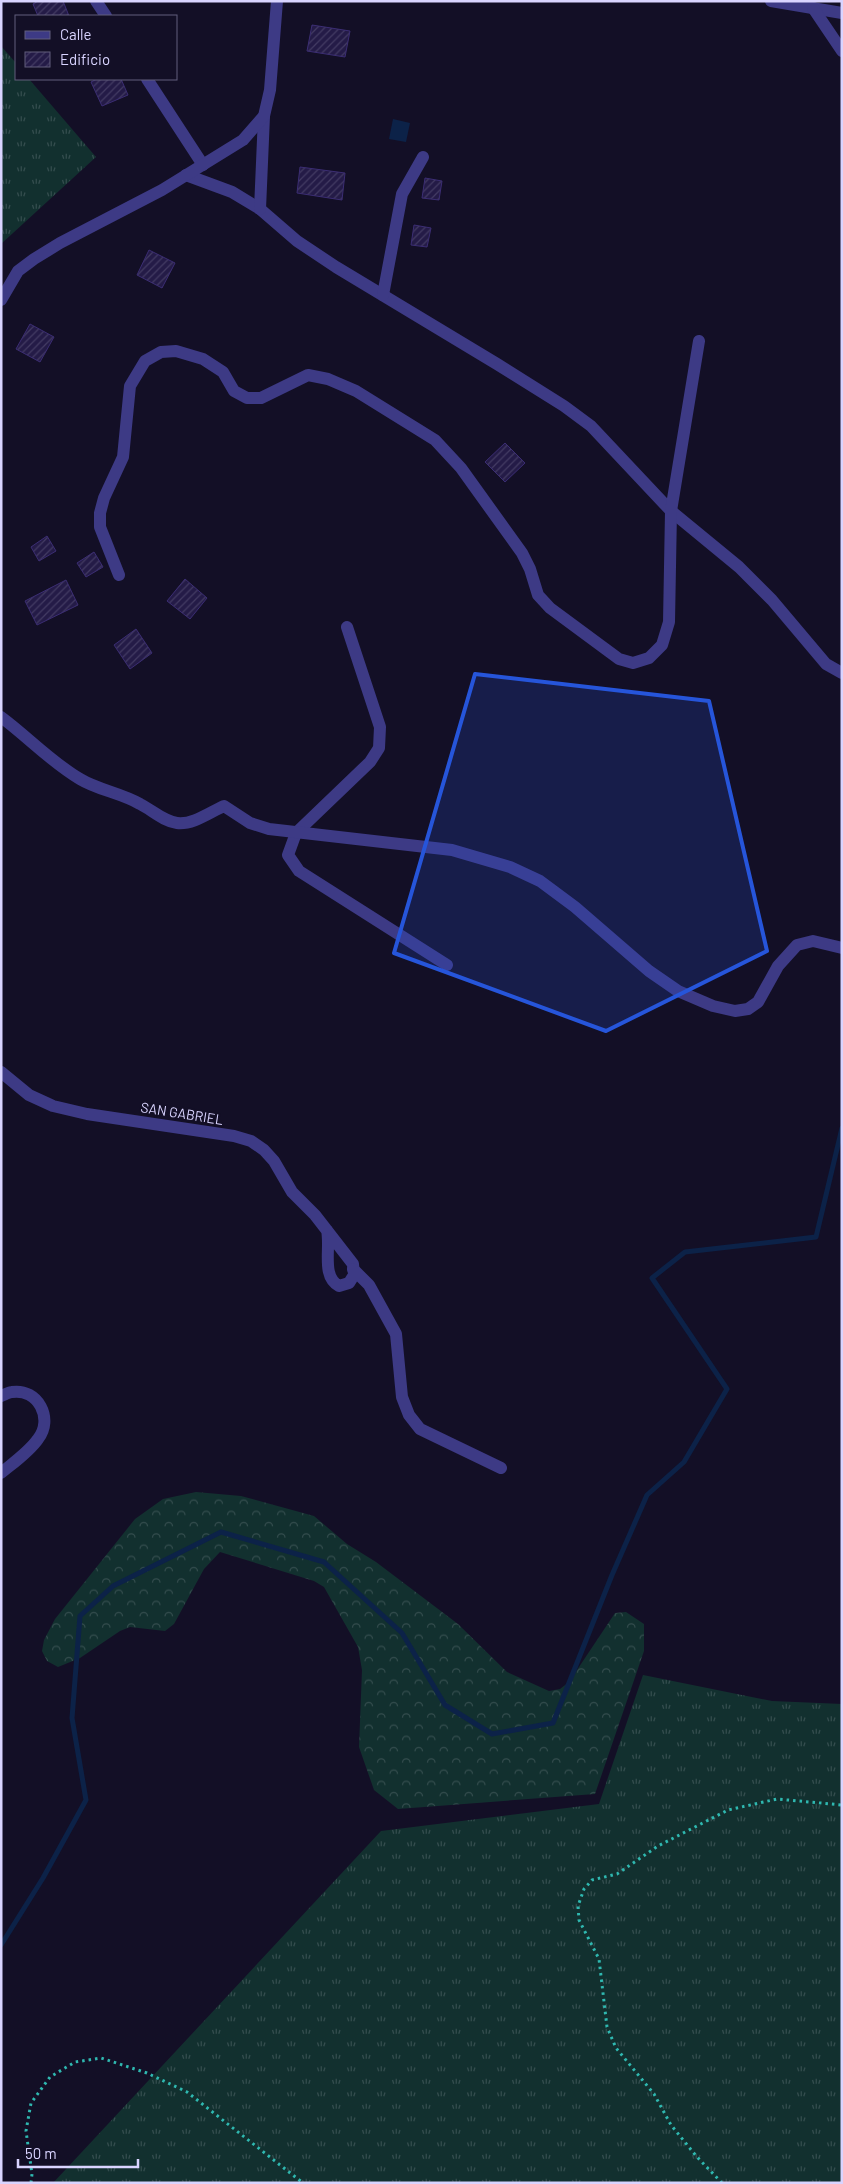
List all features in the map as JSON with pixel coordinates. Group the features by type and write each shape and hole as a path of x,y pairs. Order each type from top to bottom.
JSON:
{"street":[{"path":"96,1 105,15"},
{"path":"260,209 264,116 270,90 278,1"},
{"path":"771,1 842,13"},
{"path":"813,8 842,51"},
{"path":"148,80 203,165"},
{"path":"1,300 18,271 34,259 60,243 162,190 203,165 243,140 264,116"},
{"path":"383,295 402,194 423,157"},
{"path":"186,175 232,192 260,209 297,241 564,406 591,426 671,511 739,567 772,600 826,664 842,672"},
{"path":"119,575 100,527 100,512 104,498 123,457 130,386 145,361 161,352 176,351 203,359 223,372 234,391 248,398 261,398 308,375 328,379 356,391 435,440 461,468 522,553 530,569 538,595 550,608 619,659 633,664 649,658 662,645 668,622 671,511 699,341"},
{"path":"347,627 380,727 379,748 370,762 296,833 288,855 299,871 448,965"},
{"path":"1,717 57,764 82,780 122,795 160,817 178,823 196,820 224,806 250,823 269,829 452,850 510,867 540,881 575,907 650,971 678,991 713,1006 735,1011 748,1009 758,1002 778,966 797,944 813,941 842,948"},
{"name":"SAN GABRIEL","path":"1,1072 29,1095 53,1106 87,1114 234,1136 251,1141 264,1150 274,1161 292,1192 327,1230 353,1264 353,1269 369,1284 396,1334 402,1398 409,1415 420,1429 501,1468"},
{"path":"327,1230 330,1243 328,1271 332,1282 340,1286 349,1283 354,1274 353,1269"},
{"path":"1,1396 12,1392 30,1395 41,1404 45,1421 39,1438 1,1473"}],"path":[{"path":"722,2183 697,2158 681,2138 671,2125 654,2094 616,2048 607,2028 599,1959 579,1920 578,1906 584,1889 592,1880 617,1874 658,1846 728,1810 777,1799 842,1805"},
{"path":"32,2183 26,2131 31,2103 50,2077 75,2062 101,2058 147,2073 187,2092 302,2183"}],"highlighted area":[{"path":"475,674 709,701 767,951 606,1031 394,953"}],"green space":[{"path":"1,46 15,62 15,80 30,80 96,157 1,244"},
{"path":"196,1492 241,1496 314,1516 347,1544 376,1562 458,1624 507,1672 549,1691 560,1689 569,1682 615,1613 626,1612 644,1624 644,1651 595,1794 398,1809 374,1790 359,1747 362,1670 358,1647 324,1587 314,1581 220,1552 204,1569 174,1624 165,1631 130,1627 120,1631 80,1658 58,1667 47,1661 42,1651 44,1640 55,1619 135,1519 163,1499"},
{"path":"643,1675 772,1701 842,1704 842,2183 53,2183 381,1831 599,1804"}],"water":[{"path":"393,119 410,123 406,142 389,139"}],"building":[{"path":"38,1 63,1 69,15 38,15 33,4"},
{"path":"312,25 350,31 345,57 307,51"},
{"path":"95,80 121,80 128,95 102,106 91,82"},
{"path":"300,167 345,173 342,200 297,193"},
{"path":"425,178 442,181 439,200 422,198"},
{"path":"414,225 431,228 427,247 411,245"},
{"path":"149,250 175,263 162,288 137,275"},
{"path":"30,324 54,337 40,362 16,349"},
{"path":"505,443 525,463 505,482 485,462"},
{"path":"47,536 56,551 39,561 31,547"},
{"path":"94,552 103,567 86,577 77,563"},
{"path":"185,579 207,598 190,619 167,601"},
{"path":"66,580 78,605 37,625 25,601"},
{"path":"136,629 152,653 130,669 114,645"}],"waterway":[{"path":"1,1945 43,1878 86,1800 72,1718 80,1616 113,1586 221,1532 324,1562 402,1633 445,1705 492,1734 553,1723 612,1575 647,1495 684,1462 727,1389 652,1278 685,1252 816,1237 842,1128"}]}
